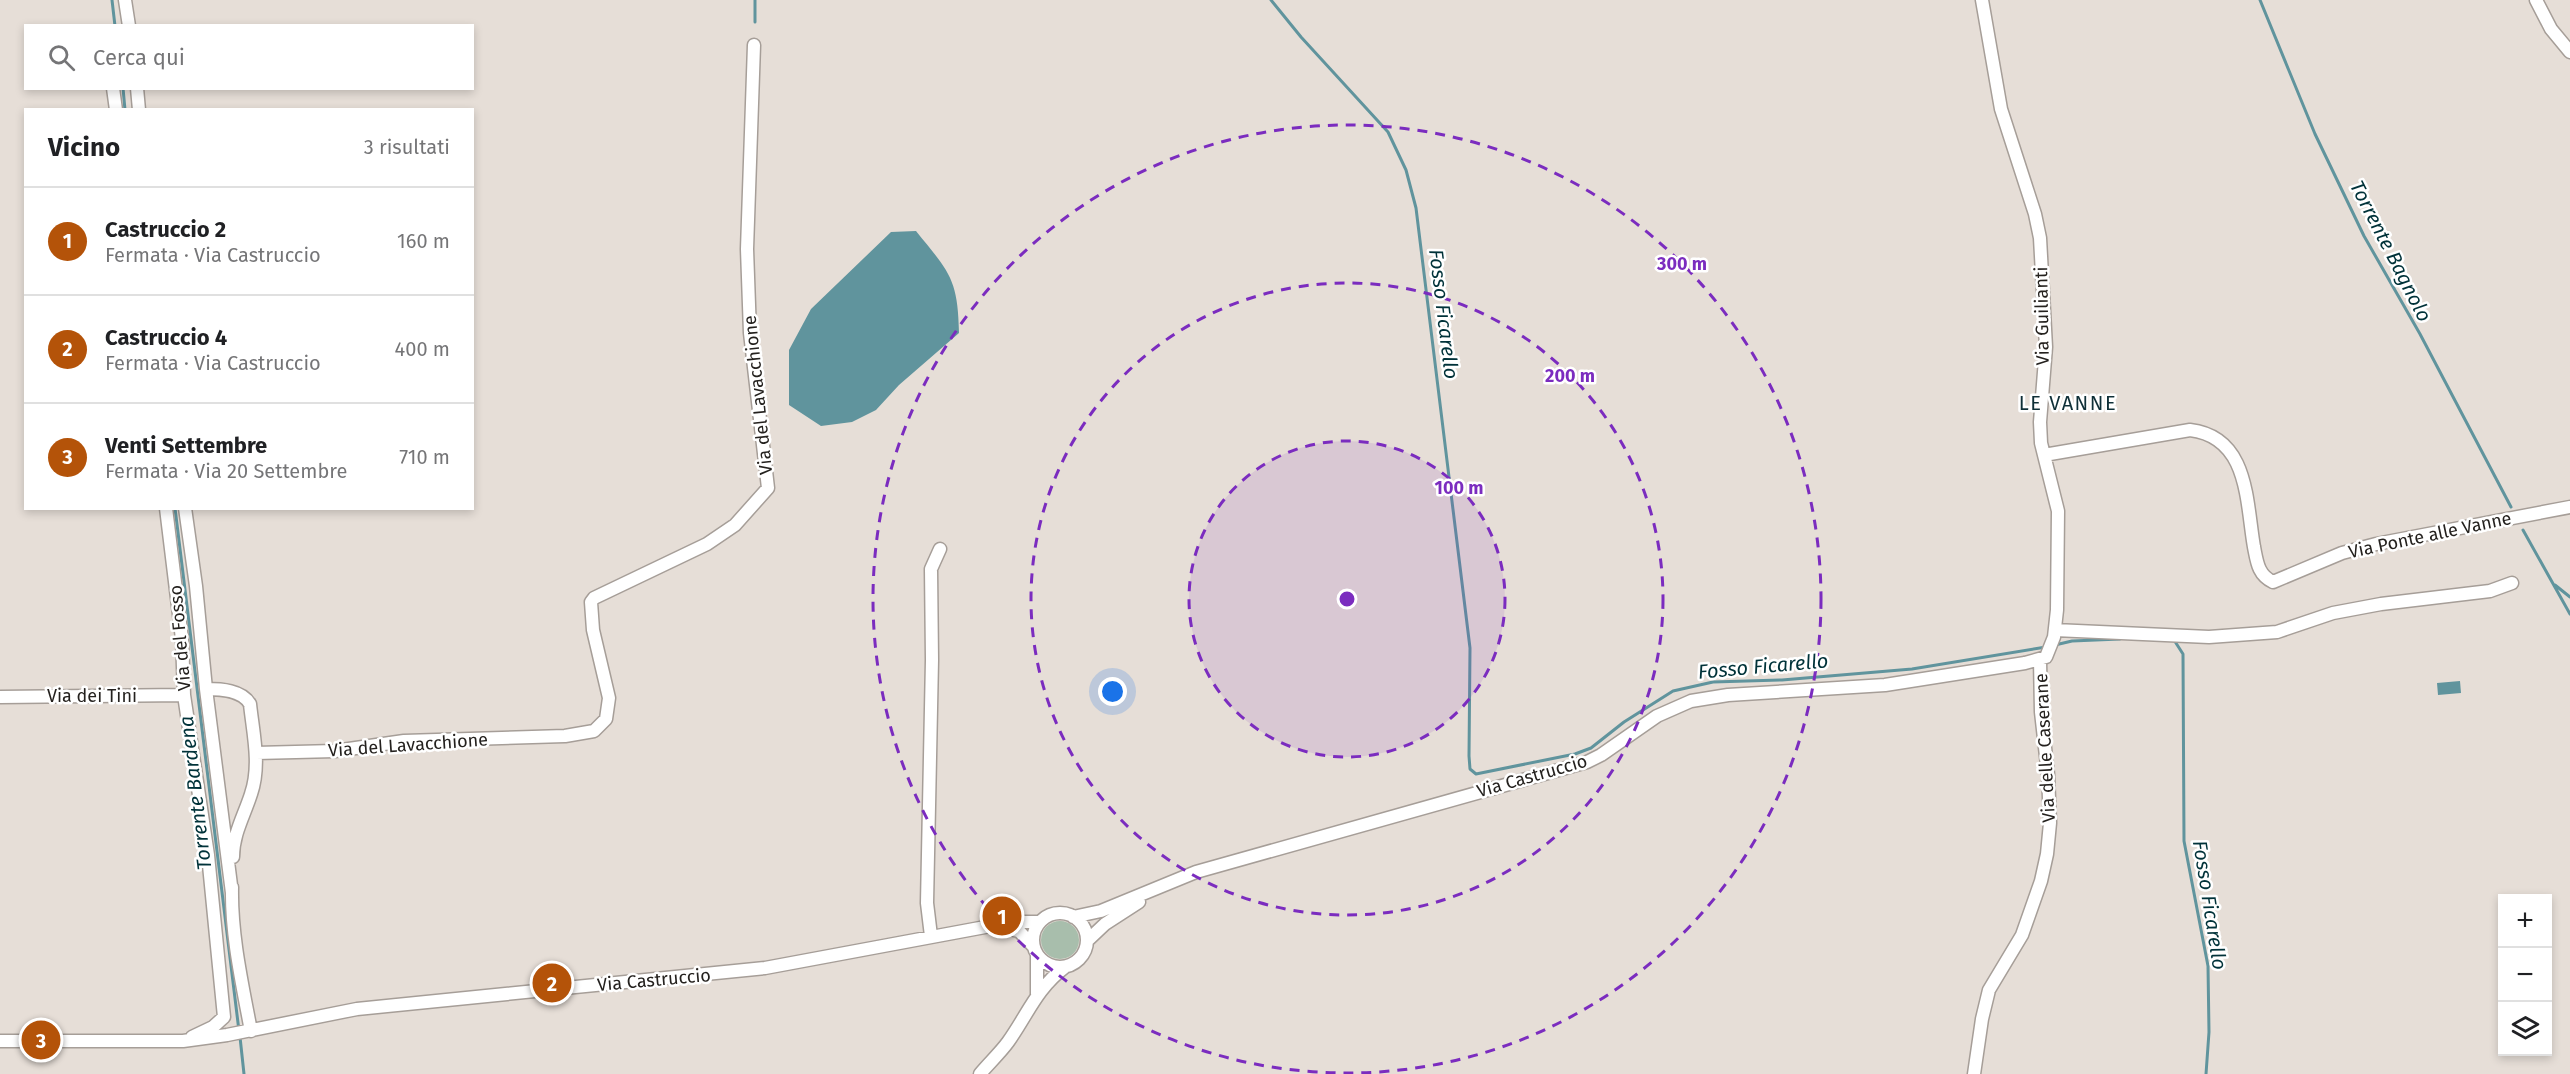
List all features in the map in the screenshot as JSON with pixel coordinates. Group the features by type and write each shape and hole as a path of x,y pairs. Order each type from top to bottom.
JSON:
{"street":[{"path":"125,0 129,24"},
{"name":"Via Guilianti","path":"1982,0 2001,109 2035,214 2040,238 2046,347 2040,422 2041,443 2058,511 2055,633"},
{"path":"2536,0 2551,29 2570,52"},
{"name":"Via del Lavacchione","path":"256,753 335,751 404,741 565,736 594,731 606,719 609,698 593,630 591,602 594,598 707,544 735,525 768,488 750,333 747,249 754,45"},
{"path":"113,90 116,108"},
{"path":"137,90 140,108"},
{"name":"Via Ponte alle Vanne","path":"2044,455 2190,430 2206,432 2217,438 2227,446 2242,475 2258,565 2265,579 2272,582 2342,553 2570,507"},
{"name":"Via del Fosso","path":"166,510 182,639 184,695 208,855 224,1017 213,1028 183,1041"},
{"path":"184,510 232,893 236,951 250,1031"},
{"path":"931,936 927,903 932,660 931,569 940,549"},
{"path":"2055,633 2209,637 2277,632 2333,613 2381,604 2490,591 2512,583"},
{"name":"Via delle Caserane","path":"1974,1074 1989,990 2022,935 2034,906 2047,854 2050,823 2048,774 2041,712 2045,655 2055,633"},
{"name":"Via Castruccio","path":"1163,887 1197,872 1587,762 1658,716 1691,701 1728,695 1884,685 2045,655"},
{"path":"206,689 227,690 248,700 256,753 251,793 233,841 232,893"},
{"name":"Via dei Tini","path":"0,697 184,695"},
{"path":"1037,994 1035,929 1040,922 1056,914 1072,917 1101,911 1163,887"},
{"path":"980,1074 1008,1041 1037,994 1050,978 1082,955 1087,941 1105,924 1163,887"},
{"path":"1072,917 1083,927 1087,941"},
{"name":"Via Castruccio","path":"0,1041 183,1041 250,1031 357,1009 765,968 1012,922 1040,922"},
{"name":"Via Castruccio","path":"984,928 1010,928 1019,931 1035,951"},
{"path":"1035,951 1049,965 1065,967"}],"green space":[{"path":"1060,921 1067,922 1073,927 1078,933 1078,947 1073,953 1067,958 1060,959 1053,958 1047,953 1042,947 1041,940 1042,933 1047,927 1053,922"}],"water":[{"path":"916,231 944,267 954,287 959,333 899,385 876,410 852,422 821,426 789,405 789,350 811,309 891,232"},
{"path":"2460,681 2461,693 2438,695 2437,683"}],"waterway":[{"name":"Torrente Bardena","path":"112,0 115,24"},
{"path":"755,0 755,22"},
{"name":"Fosso Ficarello","path":"1271,0 1301,37 1388,132 1406,170 1416,208 1470,648 1470,769 1476,774 1575,754 1591,748 1624,722 1673,691 1713,682 1782,680 1912,669 2046,647"},
{"name":"Torrente Bagnolo","path":"2260,0 2315,134 2364,236 2420,334 2511,507"},
{"name":"Torrente Bardena","path":"123,90 125,108"},
{"name":"Torrente Bardena","path":"175,510 239,1031"},
{"name":"Torrente Bagnolo","path":"2523,530 2570,614"},
{"path":"2555,585 2570,597"},
{"name":"Fosso Ficarello","path":"2055,645 2072,641 2120,639"},
{"name":"Fosso Ficarello","path":"2174,640 2183,654 2184,841 2208,966 2209,1032 2206,1074"},
{"name":"Torrente Bardena","path":"240,1037 244,1074"}],"place":[{"name":"Castruccio 2","path":"1002,916"},
{"name":"Castruccio 4","path":"552,983"},
{"name":"Venti Settembre","path":"41,1040"}],"district":[{"name":"LE VANNE","path":"2068,403"}]}
